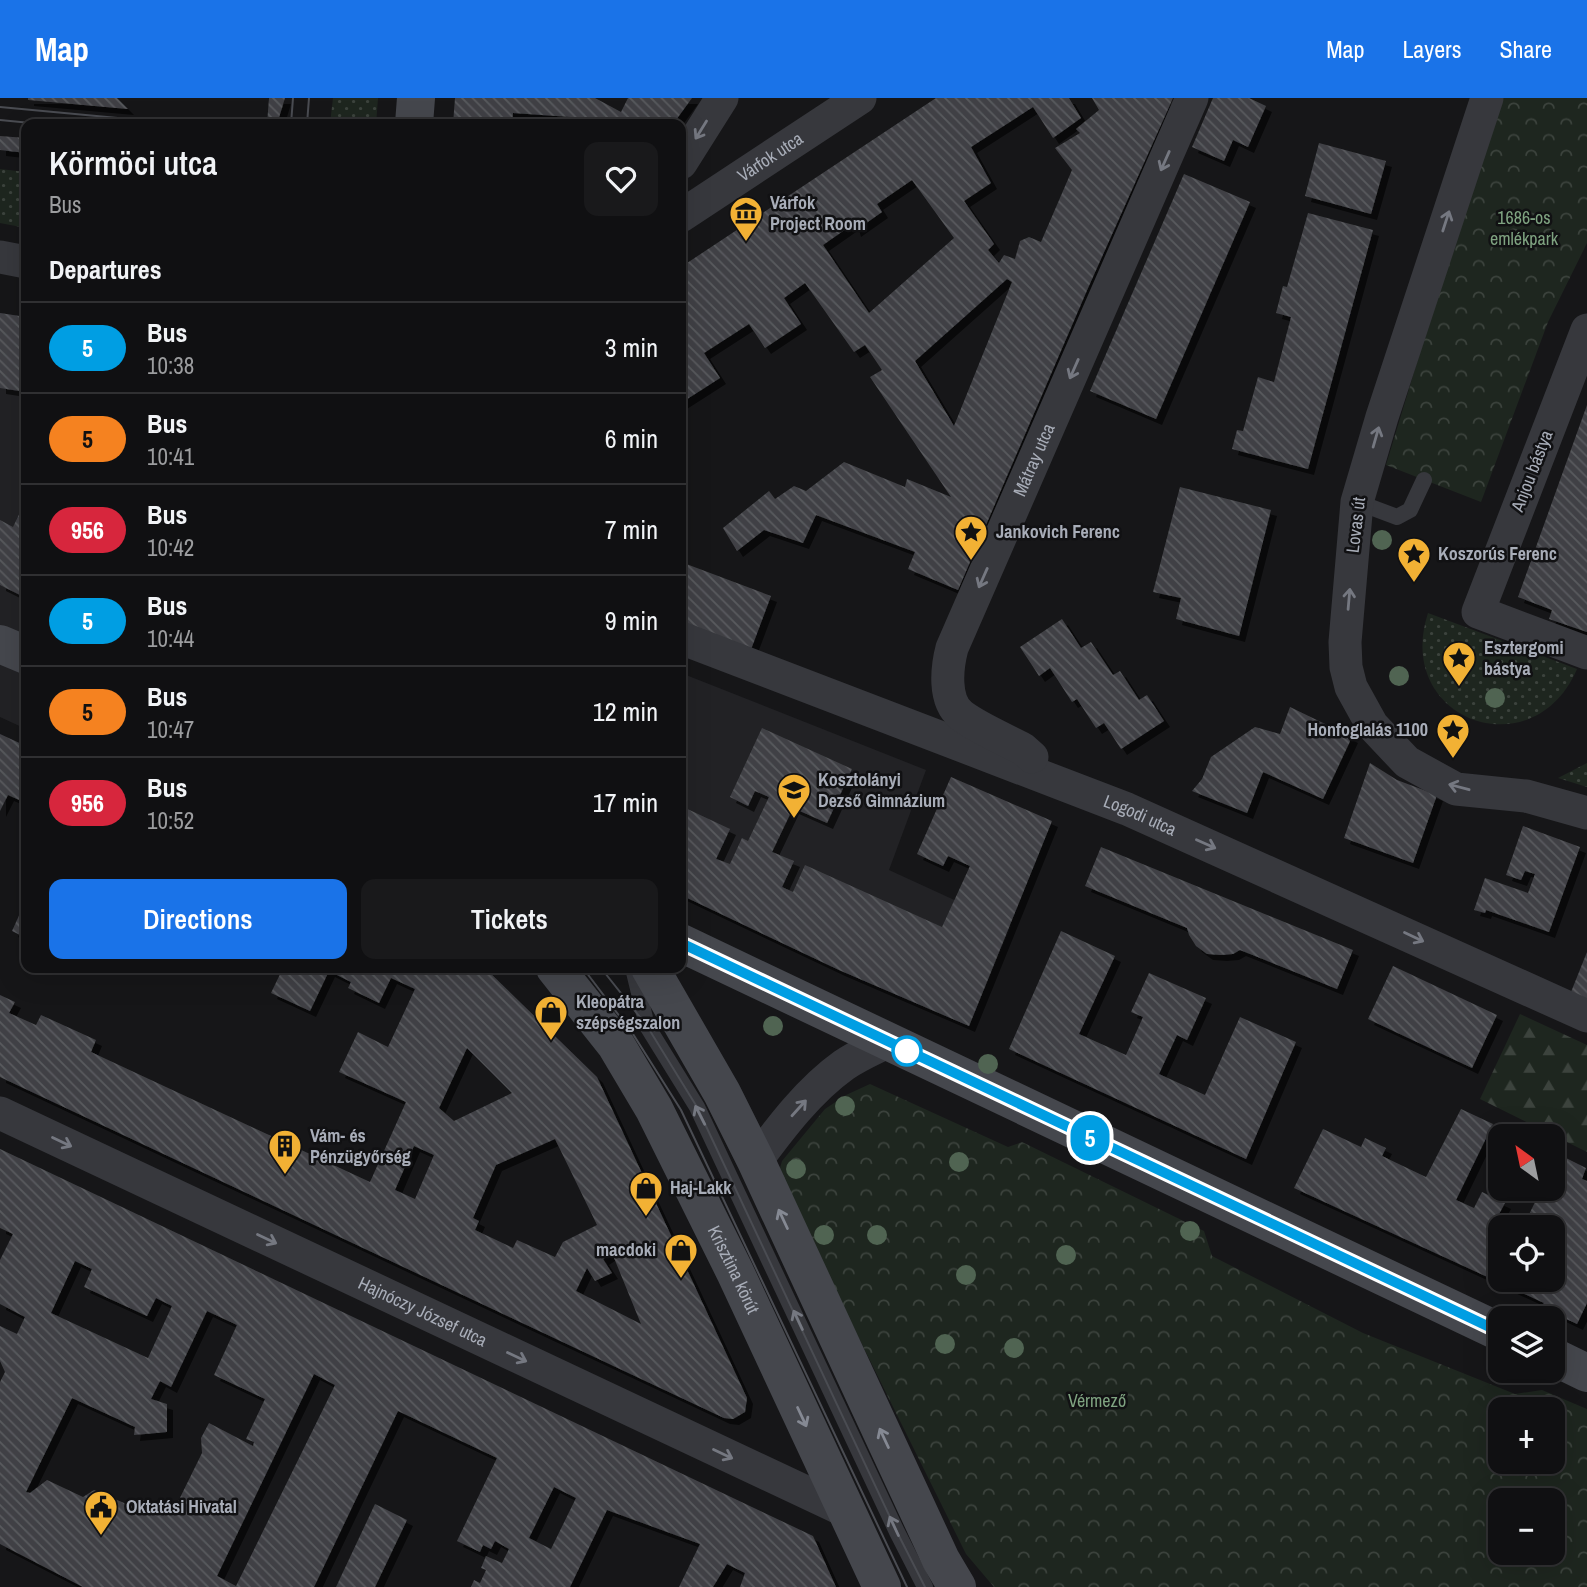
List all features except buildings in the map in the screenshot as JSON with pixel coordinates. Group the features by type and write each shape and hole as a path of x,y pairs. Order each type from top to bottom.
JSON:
{"main road":[{"path":"414,119 416,98"},
{"path":"0,644 21,653"},
{"path":"686,945 1488,1326"},
{"name":"Krisztina körút","path":"559,973 616,1045 654,1109 735,1272 882,1587"},
{"path":"653,973 722,1093 756,1161 941,1560 957,1587"},
{"path":"1565,1362 1587,1373"}],"street":[{"path":"686,155 722,98"},
{"name":"Várfok utca","path":"686,213 860,98"},
{"name":"Mátray utca","path":"1060,782 1023,749 959,714 950,694 947,667 952,648 1192,98"},
{"name":"Lovas út","path":"1487,98 1382,417 1357,502 1345,642 1346,667 1352,687 1372,725 1406,762 1456,789 1526,796 1587,813"},
{"path":"0,257 21,261"},
{"name":"Anjou bástya","path":"1587,330 1478,612 1587,653"},
{"name":"Logodi utca","path":"686,640 1127,809 1587,1016"},
{"path":"756,1161 780,1128 833,1073 846,1063 887,1042"},
{"name":"Hajnóczy József utca","path":"0,1113 846,1511"}],"lane":[{"path":"1357,502 1397,517 1410,510 1424,480"},
{"path":"634,973 647,1026 697,1107 925,1587"}],"shaded area":[{"path":"0,313 21,316 21,727 0,717"},
{"name":"Kosztolányi Dezső Gimnázium","path":"686,675 926,770 889,870 1011,926 969,1026 839,970 686,897"}],"green space":[{"path":"333,98 378,98 376,119 331,119"},
{"name":"1686-os emlékpark","path":"1497,98 1587,98 1587,243 1548,322 1481,502 1386,465"},
{"path":"0,169 21,171 21,227 0,223"},
{"path":"1428,613 1577,669 1557,700 1530,718 1501,724 1473,719 1448,705 1430,681 1423,650"},
{"path":"1587,763 1587,787 1558,778"},
{"path":"1520,1014 1587,1045 1587,1152 1565,1141 1565,1124 1530,1124 1480,1099"},
{"name":"Vérmező","path":"870,1084 1008,1147 1022,1142 1204,1231 1212,1256 1363,1333 1515,1394 1542,1390 1559,1397 1488,1397 1488,1474 1565,1474 1565,1400 1587,1409 1587,1587 994,1587 966,1554 778,1175 782,1161 825,1109"}],"tram line":[{"path":"291,119 293,98"},
{"path":"307,119 309,98"},
{"path":"0,107 128,119"},
{"path":"0,120 21,122"},
{"path":"587,973 633,1034 681,1110 907,1587"},
{"path":"605,973 647,1026 697,1107 925,1587"}],"bus line":[{"name":"5","path":"686,945 1488,1326"}],"place":[{"name":"Várfok Project Room","path":"746,243"},
{"name":"Jankovich Ferenc","path":"971,562"},
{"name":"Koszorús Ferenc","path":"1414,584"},
{"name":"Esztergomi bástya","path":"1459,688"},
{"name":"Honfoglalás 1100","path":"1453,760"},
{"name":"Kosztolányi Dezső Gimnázium","path":"794,820"},
{"name":"Kleopátra szépségszalon","path":"551,1042"},
{"name":"Vám- és Pénzügyőrség","path":"285,1176"},
{"name":"Haj-Lakk","path":"646,1218"},
{"name":"macdoki","path":"681,1280"},
{"name":"Oktatási Hivatal","path":"101,1537"}]}
